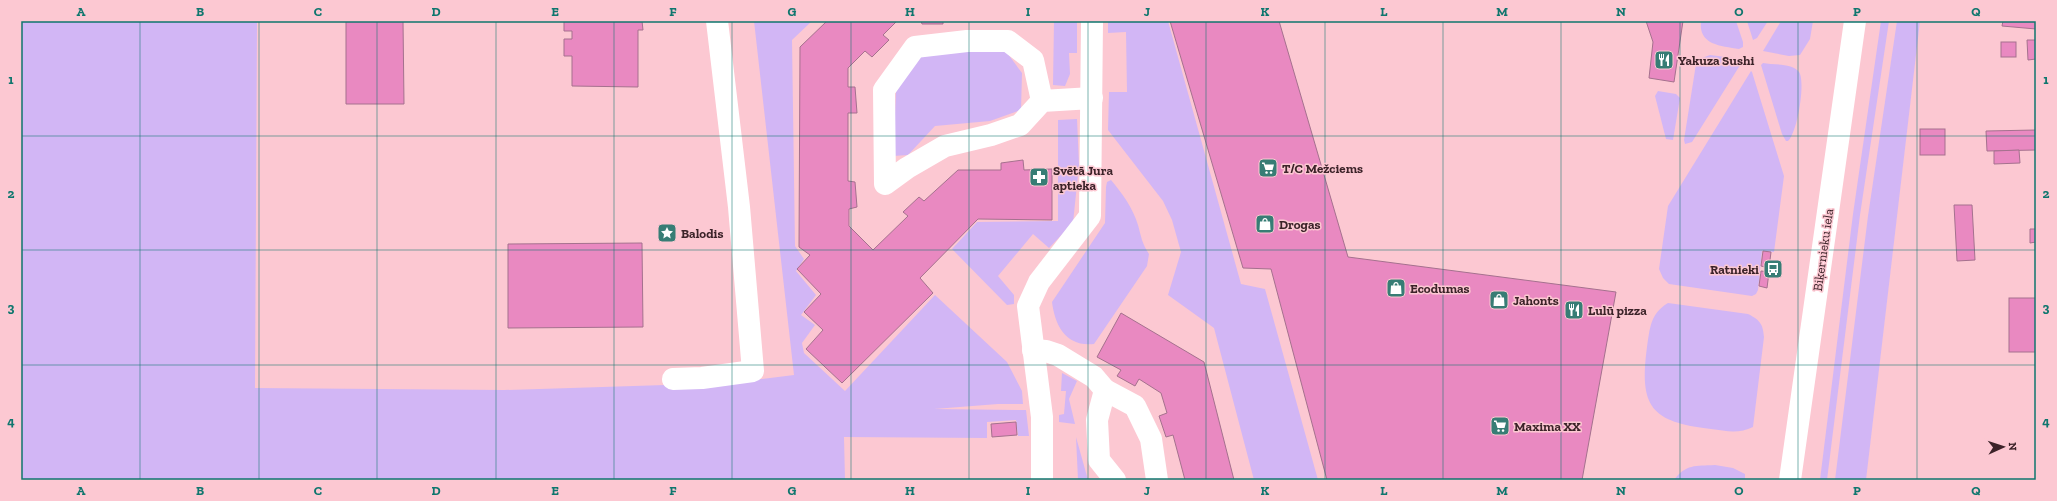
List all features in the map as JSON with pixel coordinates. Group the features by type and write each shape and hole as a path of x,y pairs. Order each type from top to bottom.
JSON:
{"street":[{"path":"672,379 702,378 753,371 739,207 717,21"},
{"path":"1042,480 1042,418 1028,306 1039,282 1090,216 1092,21"},
{"name":"Biķernieku iela","path":"1790,480 1855,21"},
{"path":"1042,101 1033,60 1008,41 967,41 915,47 884,90 885,184 907,168 945,146 991,135 1020,125 1042,101 1092,98"},
{"path":"1033,350 1046,351 1058,355 1094,377 1106,390 1135,406 1151,439 1157,480"},
{"path":"1106,390 1097,420 1099,460 1115,480"}],"shaded area":[{"path":"21,21 257,21 255,388 504,390 728,383 794,375 754,21 812,21 792,40 795,246 804,259 796,271 816,295 801,315 815,325 802,343 804,353 845,391 935,295 1007,362 1022,391 1023,404 998,404 934,409 1026,410 1029,436 1018,436 1016,420 987,422 987,438 844,437 845,480 21,480"},
{"path":"1054,21 1077,21 1077,53 1069,53 1070,74 1065,86 1053,85"},
{"path":"1108,21 1168,21 1241,284 1265,289 1318,480 1254,480 1214,328 1168,295 1181,252 1172,220 1163,201 1108,130 1109,92 1127,92 1126,32 1108,33"},
{"path":"1701,21 1736,21 1743,42 1743,47 1739,49 1725,47 1707,40 1701,29"},
{"path":"1747,21 1768,21 1757,38 1753,40"},
{"path":"1781,21 1813,21 1810,39 1800,55 1789,56 1763,51"},
{"path":"1881,21 1889,21 1860,215 1827,480 1820,480 1853,214"},
{"path":"1897,21 1920,21 1866,480 1835,480 1868,216"},
{"path":"1005,50 1022,73 1021,110 990,121 935,126 908,155 893,156 896,92 919,54"},
{"path":"1710,55 1741,59 1742,62 1692,142 1685,144 1684,140 1696,64 1702,58"},
{"path":"1763,63 1792,67 1799,72 1801,78 1802,86 1800,108 1794,129 1788,141 1786,141 1782,134 1761,65"},
{"path":"1751,71 1784,176 1774,252 1762,251 1758,290 1756,294 1752,296 1669,284 1663,278 1659,269 1668,206"},
{"path":"1658,91 1676,94 1680,98 1673,140 1666,139 1655,96"},
{"path":"1077,119 1079,165 1073,223 1049,248 1033,234 998,276 1014,295 1014,304 1007,305 952,249 977,222 1058,221 1058,120"},
{"path":"1111,180 1130,207 1138,225 1143,243 1149,254 1147,266 1094,344 1084,344 1069,338 1059,327 1052,302 1105,223 1106,187 1107,182"},
{"path":"1668,303 1748,314 1760,323 1763,329 1764,337 1753,427 1743,431 1722,431 1691,426 1675,422 1662,416 1654,408 1648,397 1645,384 1647,347 1650,328 1654,317 1662,307"},
{"path":"1062,373 1077,381 1069,399 1075,424 1059,422 1059,415 1064,414 1066,391 1061,391"},
{"path":"1076,437 1088,480 1078,480"},
{"path":"1715,465 1733,468 1745,474 1745,480 1674,480 1687,468"}],"building":[{"path":"346,21 403,21 404,104 346,104"},
{"path":"564,21 642,21 643,30 638,30 638,87 572,86 572,56 564,56 564,39 572,39 572,31 564,31"},
{"path":"827,21 897,21 883,35 889,40 872,57 865,51 848,68 848,87 855,87 857,113 848,113 848,181 855,182 857,207 849,209 849,226 873,250 908,216 903,212 919,197 924,201 958,170 1001,170 1001,163 1023,160 1024,170 1052,169 1052,220 978,219 920,278 933,293 842,383 806,349 823,330 804,312 821,294 797,269 810,255 799,247 800,47"},
{"path":"921,21 943,21 943,24 922,24"},
{"name":"T/C Mežciems","path":"1170,21 1279,21 1348,257 1616,292 1582,480 1327,480 1271,269 1243,268"},
{"name":"Yakuza Sushi","path":"1646,21 1683,21 1674,82 1649,78 1653,42"},
{"path":"2003,21 2036,21 2036,29 2002,26"},
{"path":"2027,40 2036,40 2036,59 2028,60"},
{"path":"2001,42 2016,42 2016,57 2001,57"},
{"path":"1920,129 1945,129 1945,155 1920,155"},
{"path":"2036,130 2036,150 1987,151 1986,131"},
{"path":"2019,150 2020,163 1994,164 1994,151"},
{"path":"1954,205 1972,205 1975,260 1957,261"},
{"path":"2030,229 2036,229 2036,242 2030,243"},
{"path":"642,243 643,327 508,328 508,244"},
{"path":"1763,251 1771,252 1769,268 1761,266"},
{"path":"1761,271 1769,272 1767,288 1759,286"},
{"path":"2009,298 2036,298 2036,352 2009,352"},
{"path":"1121,313 1204,362 1234,480 1185,480 1173,435 1166,437 1159,416 1167,413 1161,393 1139,379 1135,386 1117,376 1121,370 1097,357"},
{"path":"1016,422 1017,435 992,437 991,424"}],"place":[{"name":"Yakuza Sushi","path":"1664,60"},
{"name":"T/C Mežciems","path":"1268,168"},
{"name":"Svētā Jura aptieka","path":"1039,177"},
{"name":"Drogas","path":"1265,224"},
{"name":"Balodis","path":"667,233"},
{"name":"Ratnieki","path":"1773,269"},
{"name":"Ecodumas","path":"1396,288"},
{"name":"Jahonts","path":"1499,300"},
{"name":"Lulū pizza","path":"1574,310"},
{"name":"Maxima XX","path":"1500,426"}]}
